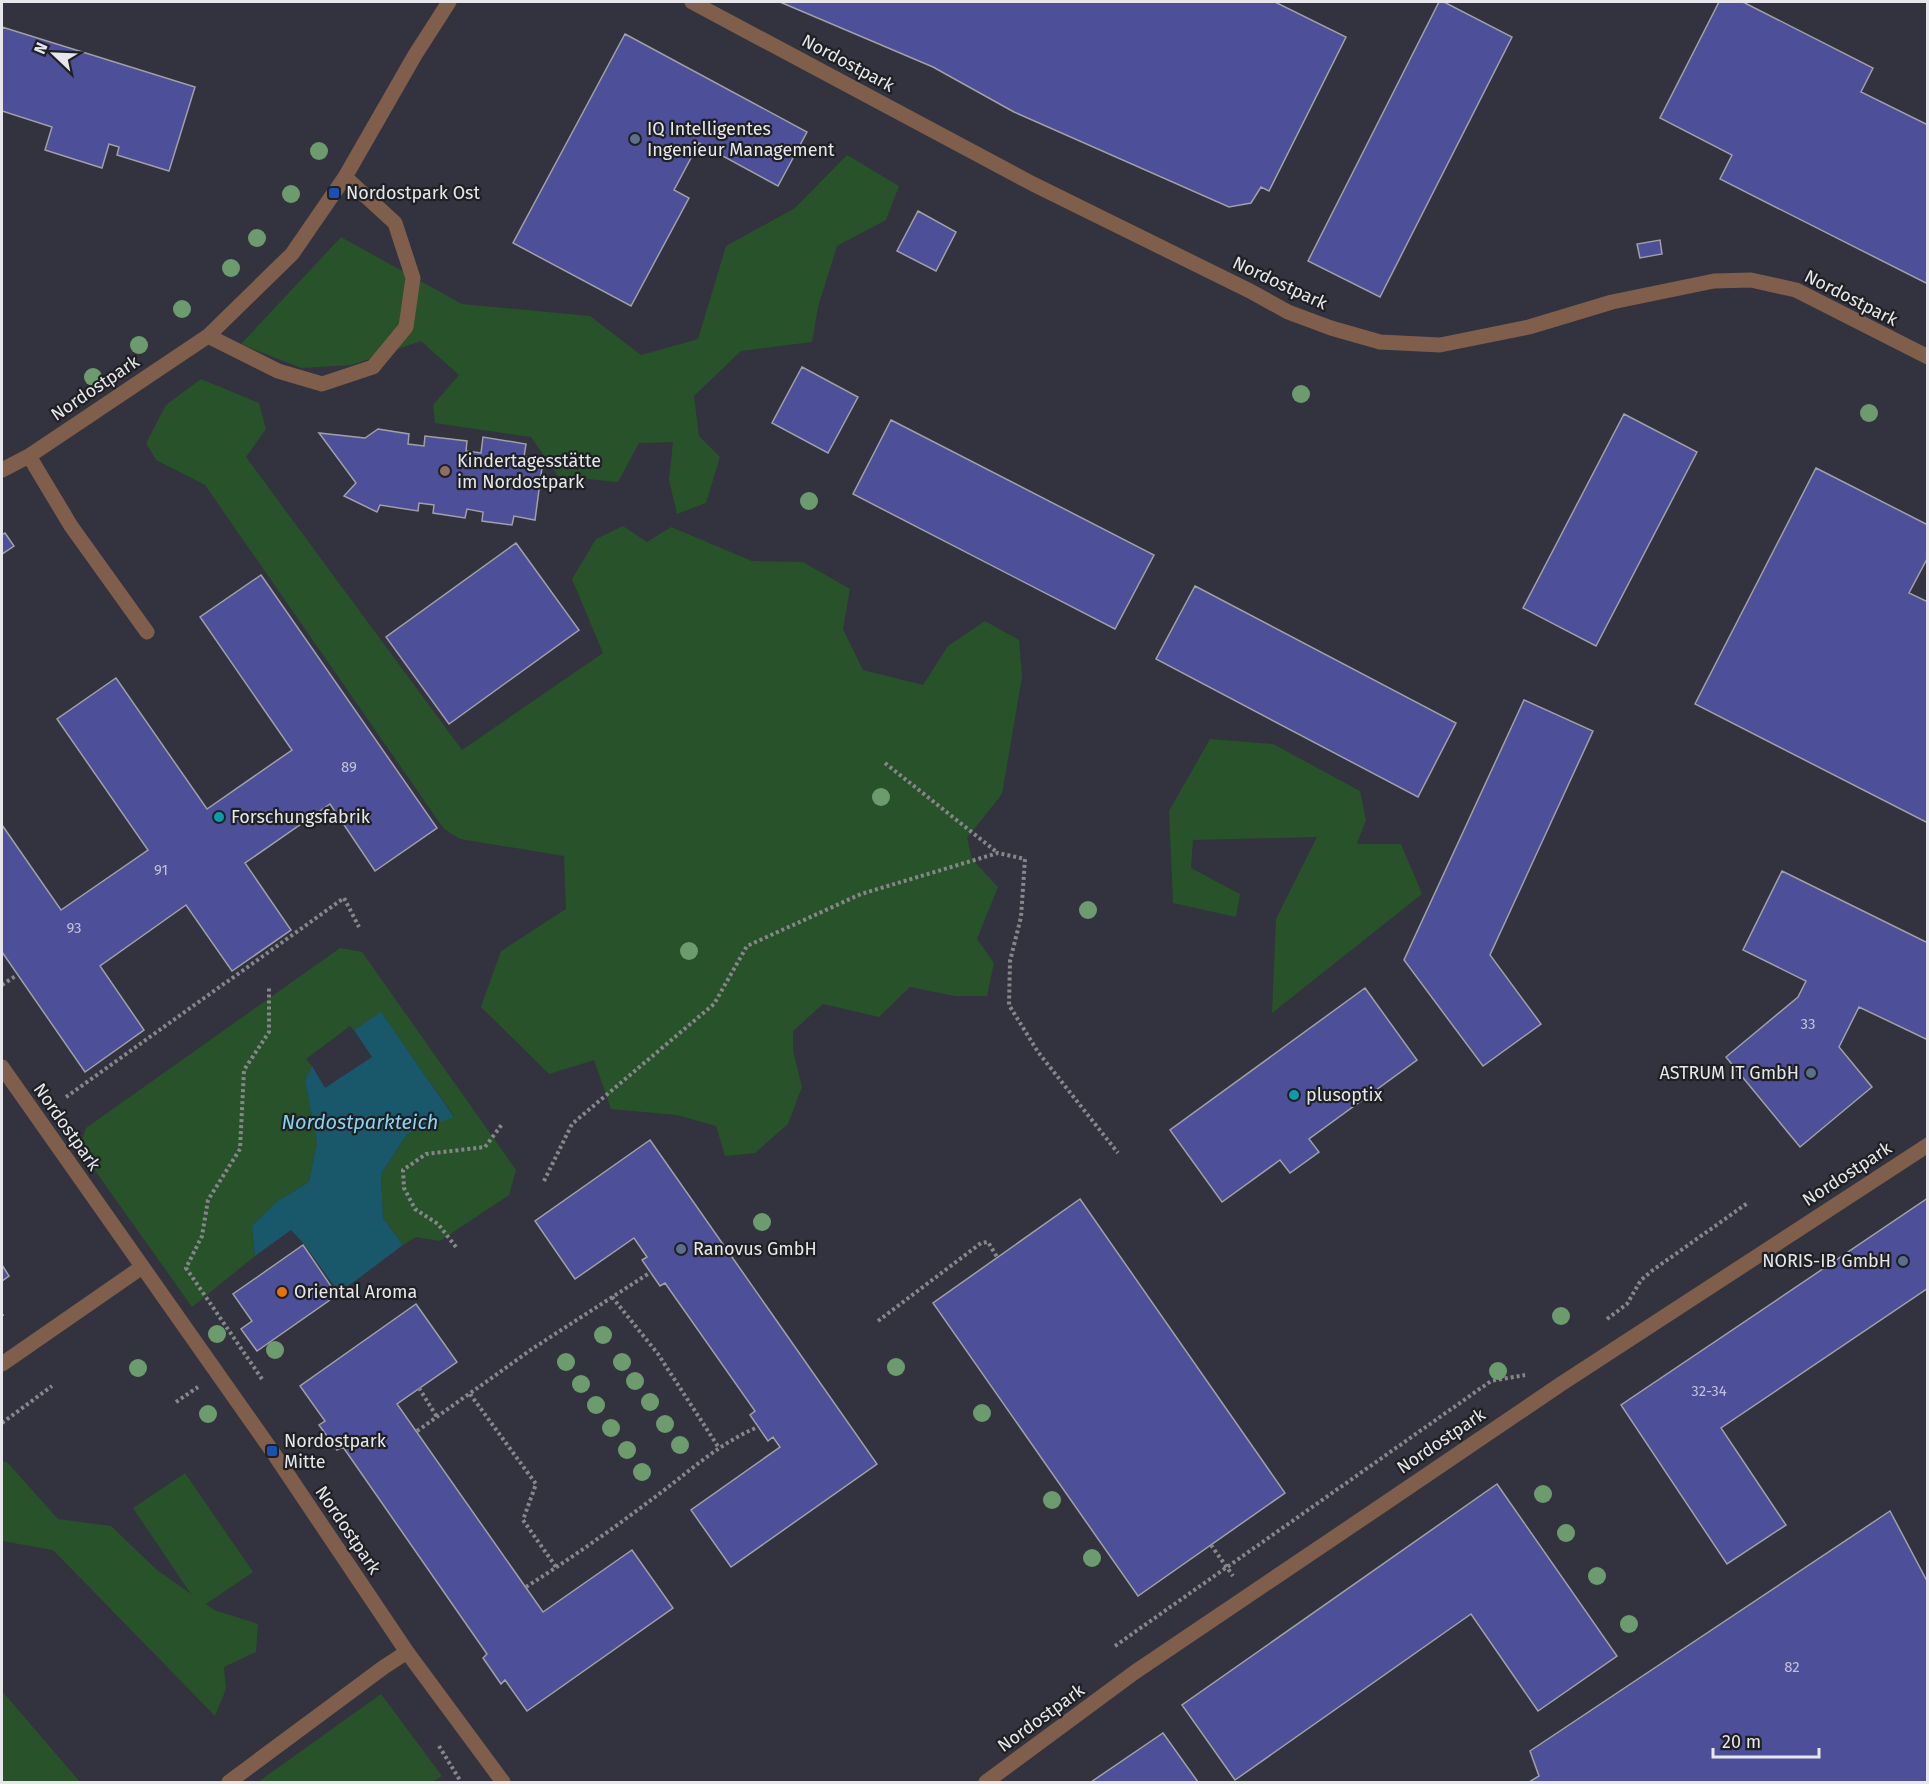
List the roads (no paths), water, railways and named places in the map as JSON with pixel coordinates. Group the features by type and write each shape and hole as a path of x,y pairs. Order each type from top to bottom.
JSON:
{"street":[{"name":"Nordostpark","path":"2,470 29,456 208,336 292,254 345,177 415,55 449,2"},
{"name":"Nordostpark","path":"692,2 1033,184 1288,312 1380,342 1440,345 1529,327 1612,302 1714,281 1751,280 1796,290 1928,357"},
{"path":"208,336 278,371 322,384 373,368 406,327 413,278 395,223 345,177"},
{"path":"29,456 71,526 147,632"},
{"name":"Nordostpark","path":"2,1067 272,1452 407,1652 503,1782"},
{"name":"Nordostpark","path":"986,1782 1135,1672 1247,1596 1571,1377 1928,1145"},
{"path":"2,1364 142,1267"},
{"path":"229,1782 407,1652"}],"water":[{"name":"Nordostparkteich","path":"381,1012 454,1117 407,1134 381,1174 383,1218 403,1245 339,1293 304,1244 291,1230 255,1256 252,1226 276,1202 309,1182 317,1142 305,1080 312,1066 325,1088 372,1057 354,1030"}],"place":[{"name":"IQ Intelligentes Ingenieur Management","path":"635,139"},
{"name":"Nordostpark Ost","path":"334,193"},
{"name":"Kindertagesstätte im Nordostpark","path":"445,471"},
{"name":"Forschungsfabrik","path":"219,817"},
{"name":"ASTRUM IT GmbH","path":"1811,1073"},
{"name":"plusoptix","path":"1294,1095"},
{"name":"Ranovus GmbH","path":"681,1249"},
{"name":"NORIS-IB GmbH","path":"1903,1261"},
{"name":"Oriental Aroma","path":"282,1292"},
{"name":"Nordostpark Mitte","path":"272,1451"}]}
